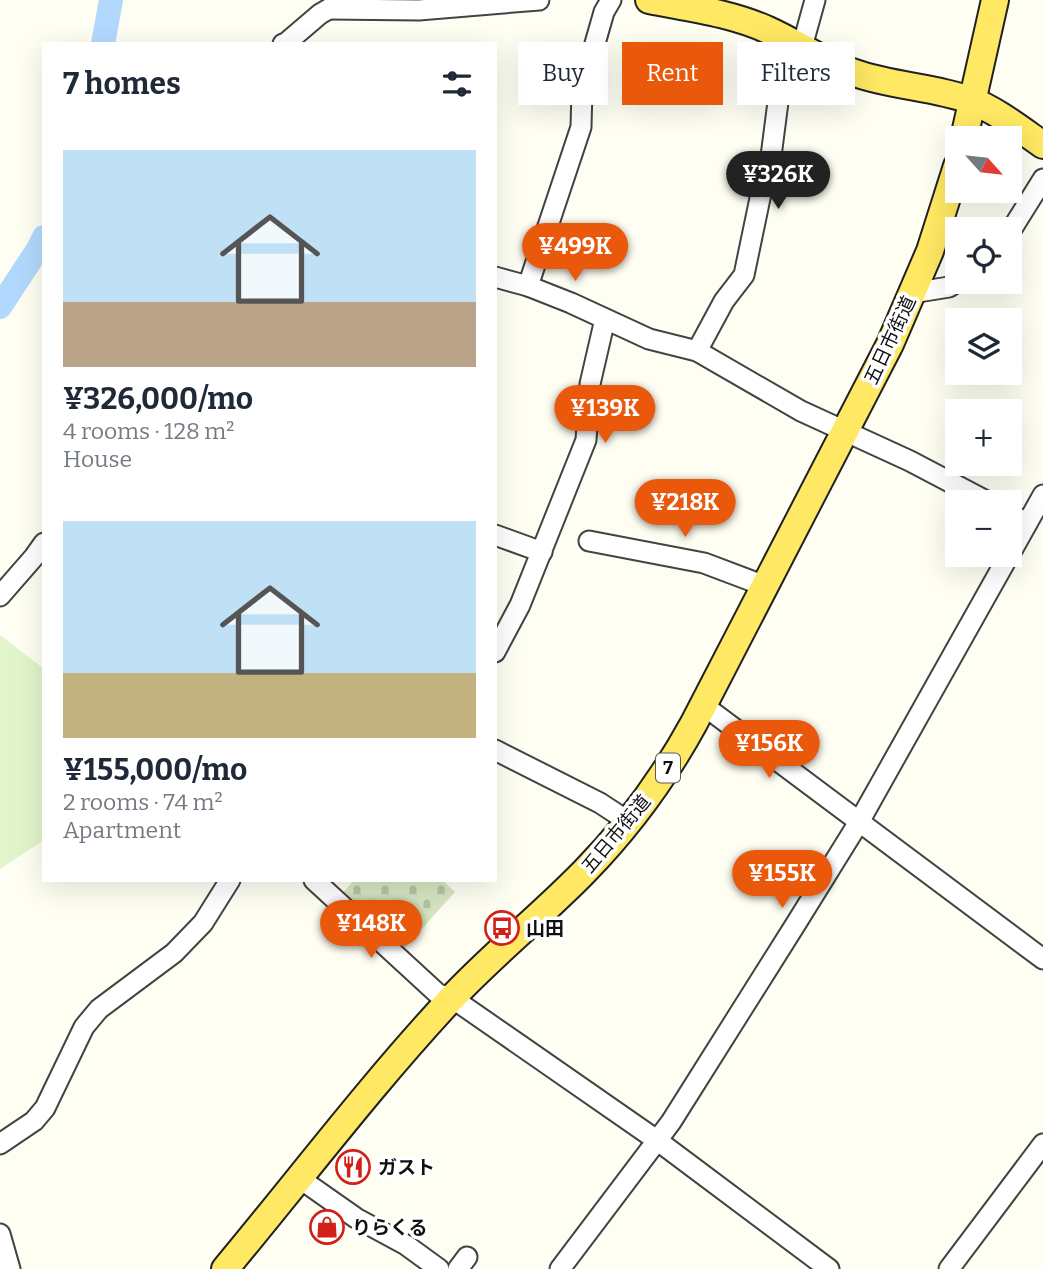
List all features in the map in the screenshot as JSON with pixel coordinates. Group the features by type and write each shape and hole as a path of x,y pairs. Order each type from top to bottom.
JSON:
{"main road":[{"path":"649,0 737,18 793,42"},
{"path":"967,126 995,0"},
{"path":"855,74 973,101 1043,145"},
{"name":"五日市街道","path":"233,1266 358,1103 452,998 582,874 629,822 678,753 890,344 930,251 945,203"}],"street":[{"path":"287,42 320,14 336,5 419,10 539,0"},
{"path":"528,286 581,127 582,89 604,12 611,0"},
{"path":"800,42 815,0"},
{"path":"697,351 723,301 744,275 764,180 770,164 778,105"},
{"path":"1019,217 1043,179"},
{"path":"497,278 528,286 649,339 697,351 800,411 910,461 965,490"},
{"path":"912,293 945,288"},
{"path":"497,648 520,605 586,440 590,384 605,318"},
{"path":"1022,514 1043,495"},
{"path":"497,536 542,552"},
{"path":"589,541 704,563 765,586"},
{"path":"0,597 42,546"},
{"path":"561,1269 671,1122 859,822 1002,567"},
{"path":"703,705 1043,959"},
{"path":"497,751 600,803 629,822"},
{"path":"0,1144 34,1121 45,1108 84,1027 99,1009 174,953 203,923 229,882"},
{"path":"316,882 438,994 452,998 657,1141 829,1269"},
{"path":"949,1269 1043,1144"},
{"path":"299,1178 356,1219 406,1245 439,1269"},
{"path":"0,1234 10,1269"}],"green space":[{"path":"0,635 42,667 42,841 0,869"},
{"path":"352,882 444,882 455,892 401,952 340,896"}],"waterway":[{"path":"103,42 111,0"},
{"path":"0,307 42,241"}],"place":[{"name":"山田","path":"502,928"},
{"name":"ガスト","path":"353,1167"},
{"name":"りらくる","path":"327,1227"}]}
